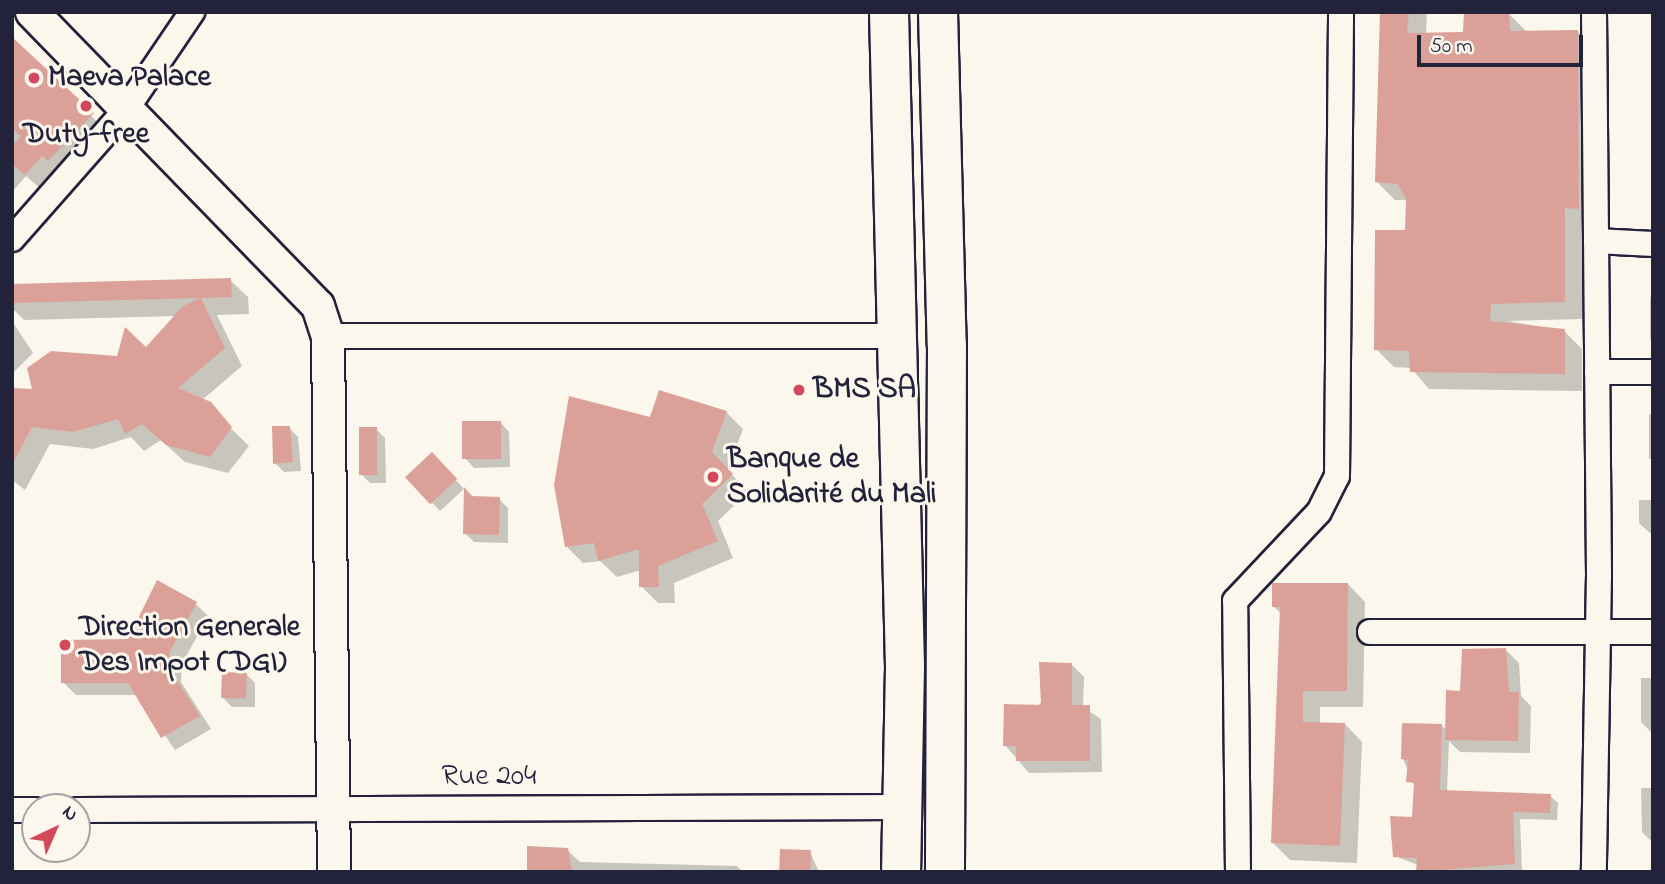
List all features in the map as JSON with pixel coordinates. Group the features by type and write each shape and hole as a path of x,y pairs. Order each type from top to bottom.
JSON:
{"main road":[{"path":"889,12 897,336 901,872"},
{"path":"938,12 947,345 945,872"}],"street":[{"path":"12,239 125,111 192,12"},
{"path":"1238,872 1235,601 1318,512 1337,476 1341,12"},
{"path":"1594,12 1598,631 1594,872"},
{"path":"36,14 125,111 318,306 328,336 334,872"},
{"path":"1596,241 1653,244"},
{"path":"328,336 897,336"},
{"path":"1597,372 1653,372"},
{"path":"1370,632 1653,632"},
{"name":"Rue 204","path":"91,810 902,807"}],"building":[{"path":"1380,12 1409,12 1407,33 1463,32 1464,12 1509,12 1510,31 1578,30 1579,209 1565,208 1565,302 1491,304 1490,321 1565,329 1565,374 1410,372 1409,351 1374,350 1375,230 1405,230 1406,199 1398,184 1375,182"},
{"name":"Maeva Palace","path":"12,37 94,113 48,161 42,156 25,175 12,164 12,146 21,136 12,128"},
{"path":"231,278 232,297 201,298 225,348 178,388 211,402 232,427 210,457 166,445 142,424 125,434 118,419 73,432 32,427 12,465 12,388 32,389 27,368 51,351 117,356 125,327 146,347 183,306 200,298 12,303 12,284"},
{"path":"659,390 727,411 712,452 733,474 702,504 718,541 658,566 659,587 639,587 639,549 598,561 594,543 565,547 554,485 569,396 650,417"},
{"path":"462,421 501,421 501,459 462,459"},
{"path":"272,426 290,426 293,462 273,464"},
{"path":"359,427 377,427 377,475 359,475"},
{"path":"432,452 457,479 430,504 405,477"},
{"path":"464,487 472,496 500,497 499,535 463,534"},
{"path":"157,580 197,602 170,651 169,668 200,716 161,738 128,683 61,683 61,640 128,639"},
{"path":"1272,583 1348,583 1347,691 1303,691 1303,722 1345,723 1340,846 1271,843 1280,607 1272,607"},
{"path":"1506,648 1509,692 1519,692 1518,741 1445,740 1446,690 1460,691 1462,649"},
{"path":"1039,662 1072,663 1072,705 1090,705 1090,761 1016,761 1016,746 1003,746 1004,704 1041,705"},
{"path":"222,672 247,673 246,699 221,698"},
{"path":"1402,723 1442,724 1440,790 1551,794 1550,813 1513,812 1515,864 1416,872 1417,858 1393,857 1390,816 1412,817 1414,783 1406,782 1408,760 1401,759"},
{"path":"527,846 568,848 572,872 527,872"},
{"path":"780,849 811,850 810,872 779,872"}],"place":[{"name":"Maeva Palace","path":"34,78"},
{"name":"Duty-free","path":"86,106"},
{"name":"BMS SA","path":"799,390"},
{"name":"Banque de Solidarité du Mali","path":"713,477"},
{"name":"Direction Generale Des Impot (DGI)","path":"65,645"}]}
